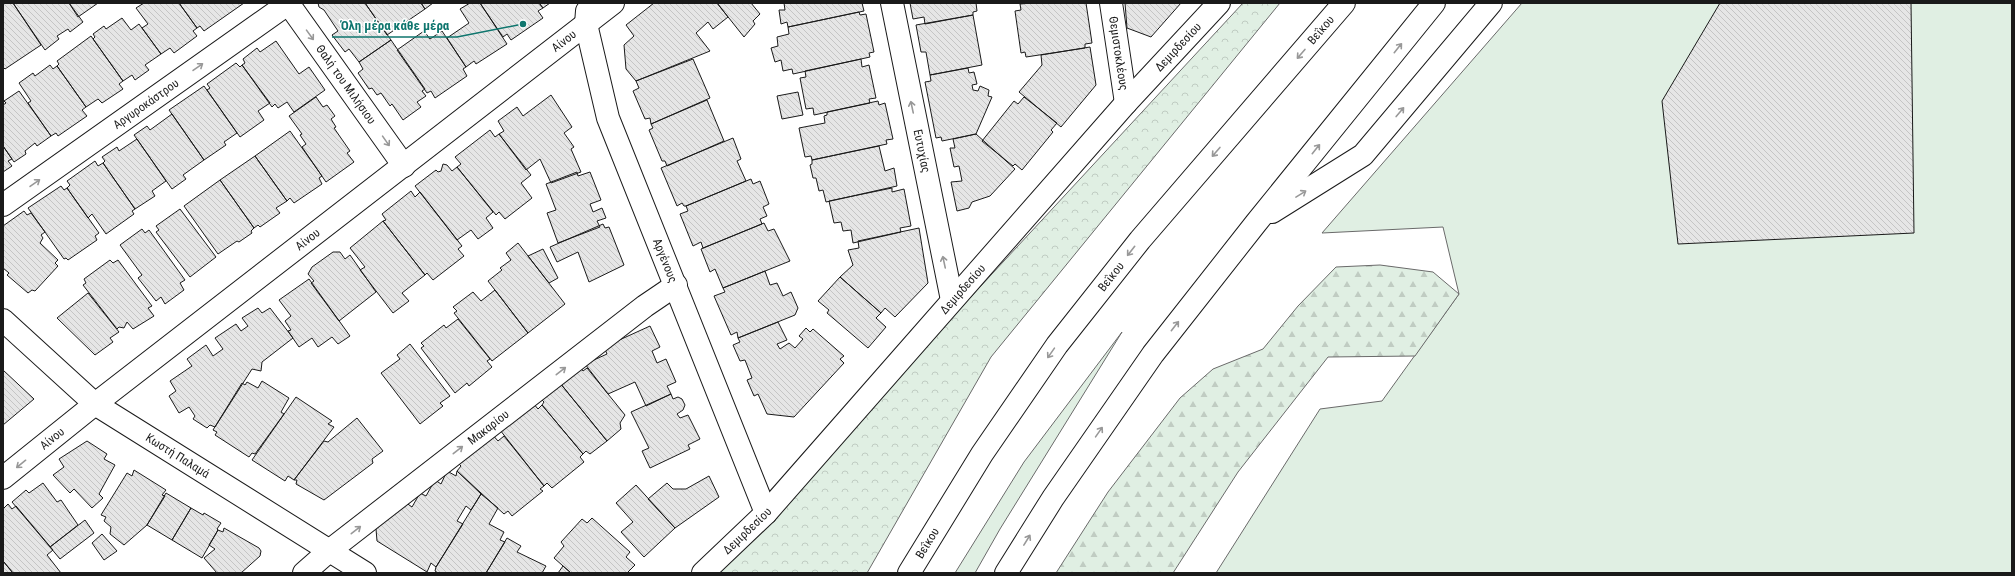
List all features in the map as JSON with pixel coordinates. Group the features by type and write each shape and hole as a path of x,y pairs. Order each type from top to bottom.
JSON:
{"street":[{"name":"Θαλή του Μιλήσιου","path":"288,3 404,166"},
{"name":"Αργυροκάστρου","path":"3,205 288,3"},
{"name":"Αργένους","path":"588,3 586,24 608,118 766,512"},
{"name":"Αίνου","path":"3,478 95,404 613,3"},
{"name":"Ευτυχίας","path":"892,3 952,300"},
{"name":"Θεμιστοκλέους","path":"1111,3 1126,103"},
{"name":"Δεμιρδεσίου","path":"703,573 766,512 1126,103 1219,3"},
{"name":"Βεΐκου","path":"908,573 982,454 1057,345 1140,240 1344,3"},
{"path":"1006,573 1053,498 1153,354 1256,223 1434,3"},
{"path":"1256,223 1363,155 1491,3"},
{"name":"Μακαρίου","path":"304,573 329,551 645,306 676,285"},
{"name":"Κωστή Παλαμά","path":"3,320 95,404 365,573"}],"green space":[{"path":"1243,3 1280,3 991,357 867,573 715,573"},
{"path":"1522,3 2012,3 2012,573 1216,573 1320,409 1382,401 1459,294 1443,227 1322,233"},
{"path":"1380,265 1433,272 1459,294 1415,356 1328,357 1238,472 1173,573 1056,573 1108,492 1180,398 1213,369 1263,349 1298,306 1336,267"},
{"path":"1122,332 1000,529 975,573 955,573 1024,462"}],"building":[{"path":"3,3 13,3 41,45 5,69 3,67"},
{"path":"13,3 69,3 83,22 70,32 68,29 57,36 59,39 45,50"},
{"path":"69,3 98,3 78,17"},
{"path":"144,3 179,3 197,28 193,31 197,36 174,53 170,48 161,54 142,28 148,24 136,8"},
{"path":"179,3 244,3 204,31 200,26 197,28"},
{"path":"318,3 365,3 391,40 359,62 349,49 345,52 332,35 338,31 324,10 319,7"},
{"path":"365,3 421,3 425,9 387,35"},
{"path":"421,3 433,3 425,9"},
{"path":"470,3 480,3 507,44 476,64 474,61 466,67 447,38 469,23 460,9"},
{"path":"480,3 539,3 543,8 538,11 543,18 511,40 507,34 503,37"},
{"path":"539,3 550,3 543,8"},
{"path":"654,3 717,3 728,17 713,29 708,22 696,33 710,51 636,81 626,69 624,45 634,36 626,25"},
{"path":"717,3 751,3 760,14 753,21 755,24 744,37"},
{"path":"784,3 862,3 864,11 788,27 787,22 781,24 779,10 785,10"},
{"path":"910,3 976,3 977,11 973,12 973,15 925,24 924,17 913,19"},
{"path":"1086,3 1092,43 1085,44 1085,48 1026,57 1025,52 1021,53 1015,11 1021,10 1020,4"},
{"path":"1125,3 1181,3 1151,37 1127,28"},
{"path":"1720,3 1911,3 1914,233 1678,244 1662,101"},
{"path":"859,12 860,15 866,14 874,52 869,53 870,57 793,74 792,69 783,71 781,60 775,62 771,48 778,46 777,37 789,34 788,27"},
{"path":"973,15 982,65 930,75 926,52 921,52 916,25"},
{"path":"122,18 131,30 139,24 161,54 145,65 149,70 135,80 132,75 123,81 93,39 95,37 93,34 104,26 106,29"},
{"path":"424,31 430,39 442,31 466,67 463,69 467,76 435,98 431,91 427,93 397,50"},
{"path":"91,36 123,81 119,84 123,89 102,103 98,99 86,107 57,66 59,64 57,61"},
{"path":"391,40 425,89 422,91 426,96 417,102 421,107 403,120 392,104 390,106 381,93 377,95 372,88 369,89 358,73 363,69 359,62"},
{"path":"276,41 299,74 309,67 325,90 294,112 287,102 278,108 275,104 272,107 242,65 245,63 243,59 257,48 260,52"},
{"path":"1090,47 1096,85 1061,127 1019,92 1042,65 1041,55"},
{"path":"693,59 710,98 651,124 650,118 645,119 633,91 639,88 636,81"},
{"path":"861,59 862,67 869,65 876,98 869,99 870,103 814,115 813,108 806,109 800,78 806,77 805,71"},
{"path":"236,63 240,67 242,65 270,103 258,111 264,120 240,137 207,90 210,88 207,84"},
{"path":"50,65 53,69 57,66 86,107 82,110 87,116 58,136 56,133 51,136 28,103 31,101 19,83 33,73 35,76"},
{"path":"968,68 969,73 974,72 977,84 972,85 973,90 978,91 980,86 989,90 988,96 992,97 976,134 942,141 941,137 936,138 925,82 931,81 930,75"},
{"path":"204,86 237,133 224,142 226,145 204,160 169,110"},
{"path":"19,91 51,136 37,146 35,143 25,151 26,154 14,162 3,146 3,105 6,103 4,101"},
{"path":"798,92 803,115 782,119 777,96"},
{"path":"551,95 572,127 564,133 574,147 571,149 581,172 551,183 540,159 526,170 499,134 504,131 498,121 517,107 523,116"},
{"path":"316,97 323,107 327,105 335,116 331,119 336,127 334,128 350,151 347,153 354,162 326,182 302,147 306,144 300,135 302,134 289,116"},
{"path":"1024,97 1057,123 1051,130 1053,132 1022,170 1015,164 1013,166 982,141 1014,101 1018,104"},
{"path":"707,100 724,141 667,166 665,161 662,161 649,130 653,128 651,124"},
{"path":"878,101 879,105 885,103 893,139 886,140 887,144 812,160 811,156 805,157 799,128 825,123 824,116 827,115 827,112"},
{"path":"172,114 204,160 183,175 186,179 172,189 134,135 147,126 150,130"},
{"path":"490,130 495,137 499,134 531,175 521,183 532,198 505,219 499,212 496,215 457,167 461,164 455,157"},
{"path":"290,131 322,176 319,178 322,184 294,203 290,198 287,201 255,156"},
{"path":"976,134 1015,169 990,196 972,202 969,208 957,211 951,182 962,181 959,166 954,167 950,148 955,148 953,139"},
{"path":"733,138 741,159 737,161 746,181 686,206 682,203 677,206 661,168"},
{"path":"137,139 166,181 152,191 155,196 135,209 103,163 105,161 102,157 117,147 119,151"},
{"path":"3,146 12,159 8,161 12,166 3,172"},
{"path":"879,146 885,171 894,168 897,186 826,202 823,190 819,191 816,178 813,178 810,165 812,164 812,160"},
{"path":"255,156 287,201 276,208 280,213 260,227 258,225 254,228 220,180"},
{"path":"95,161 98,166 103,163 135,209 132,211 134,214 106,234 92,214 88,218 67,188 70,185 67,181"},
{"path":"443,164 447,165 452,171 457,167 493,212 486,218 493,228 478,239 471,230 457,240 415,186 436,170 438,172 441,171"},
{"path":"577,172 578,176 590,172 601,200 590,204 593,212 602,208 606,218 597,221 600,227 558,243 547,213 556,210 546,184"},
{"path":"751,179 753,184 760,181 769,204 763,207 767,216 760,219 762,224 703,248 701,242 693,246 680,214 688,211 686,206"},
{"path":"220,180 254,228 251,231 252,233 218,254 184,206"},
{"path":"61,186 64,190 67,188 99,233 95,236 97,240 68,260 66,258 64,259 28,208"},
{"path":"892,188 892,192 904,189 911,226 900,228 901,232 853,243 851,230 843,231 841,222 834,223 829,201"},
{"path":"411,191 415,197 420,192 462,246 458,249 464,256 433,280 427,273 425,275 383,221 386,220 382,214"},
{"path":"180,209 216,257 190,277 156,232 159,230 156,226"},
{"path":"24,211 27,215 31,213 45,232 41,235 43,238 40,243 58,260 55,263 58,266 35,291 32,290 28,293 7,275 9,273 3,268 3,226"},
{"path":"383,221 425,275 402,293 409,301 393,313 360,270 365,267 350,248"},
{"path":"764,223 768,231 774,229 790,261 723,288 715,269 710,272 701,249"},
{"path":"603,224 605,228 609,227 624,265 589,282 578,252 557,262 550,247"},
{"path":"919,228 928,283 895,317 885,308 881,313 840,277 853,265 848,250 859,248 858,241"},
{"path":"142,229 145,233 149,230 185,280 180,283 184,290 165,304 161,297 156,301 138,278 142,275 120,245"},
{"path":"518,243 565,304 528,333 488,281 502,270 500,268 511,260 506,253"},
{"path":"543,249 558,278 549,283 528,256"},
{"path":"333,252 340,252 345,259 350,255 376,292 339,321 311,283 314,281 308,274 312,267"},
{"path":"110,260 113,263 118,260 152,306 148,308 154,316 133,329 127,322 124,328 119,327 117,329 83,285 86,283 84,279"},
{"path":"765,271 770,285 777,283 783,296 791,292 798,308 795,315 738,338 737,332 731,335 714,296 725,292 723,288"},
{"path":"840,277 881,313 876,318 886,327 868,348 827,313 829,310 818,301"},
{"path":"309,279 350,336 338,344 332,337 318,347 312,338 299,347 288,331 291,330 285,321 291,316 279,300"},
{"path":"495,290 528,333 492,361 454,313 457,311 453,307 473,292 481,301"},
{"path":"88,293 119,332 110,338 113,342 95,355 57,318"},
{"path":"258,308 262,313 270,308 293,338 262,362 261,371 252,369 215,427 210,425 207,428 193,419 195,416 189,407 179,413 169,396 176,391 170,381 192,366 187,359 206,345 213,356 223,349 215,338 236,324 241,331 248,326 242,318"},
{"path":"458,319 490,359 487,361 492,367 469,386 467,383 455,393 421,348 424,346 421,343 444,325 446,328"},
{"path":"778,322 787,340 777,344 780,349 789,343 795,348 803,339 799,336 806,328 810,332 813,329 844,356 840,359 844,363 794,417 767,414 758,394 754,396 747,380 752,378 745,360 740,361 733,345 740,342 738,338"},
{"path":"650,326 660,347 652,351 657,363 666,359 676,382 667,386 671,394 646,406 635,382 608,394 585,364 607,354 604,347"},
{"path":"410,344 450,396 440,403 443,406 420,424 381,373 400,359 397,355"},
{"path":"580,367 583,371 587,368 625,415 620,423 621,429 607,441 560,383"},
{"path":"3,370 34,399 3,425"},
{"path":"262,381 289,398 281,412 284,414 255,454 252,453 249,457 215,435 217,432 213,430 242,383 245,385 247,382 258,388"},
{"path":"560,383 607,441 590,454 586,451 583,454 542,405 544,402 541,399"},
{"path":"671,394 673,399 678,397 682,399 685,405 683,410 677,414 680,418 688,415 700,439 688,445 690,449 650,468 642,451 649,448 631,412"},
{"path":"296,397 332,421 328,424 334,427 294,480 288,476 285,481 252,460"},
{"path":"533,403 538,409 542,405 583,454 580,457 584,462 552,488 547,483 544,486 500,430"},
{"path":"357,418 383,451 372,459 373,463 324,500 296,484 297,480 294,480 324,441 328,442"},
{"path":"491,433 498,441 504,436 544,486 540,489 543,491 512,516 508,511 504,514 457,471 461,466 458,463"},
{"path":"87,441 107,454 104,459 115,465 99,494 103,498 92,508 74,489 70,493 53,475 64,467 59,459"},
{"path":"134,470 166,490 162,495 165,496 147,525 124,545 110,534 111,527 104,521 106,517 101,515 127,473 132,476"},
{"path":"447,471 456,476 457,471 481,494 471,510 466,506 457,521 463,524 436,567 431,563 427,572 377,541 376,529 405,502 412,507 420,493 426,496 435,480 441,484"},
{"path":"709,476 719,497 675,528 648,499 667,483 673,489 686,489"},
{"path":"43,483 57,502 61,500 78,525 50,547 12,502 26,490 29,493"},
{"path":"636,485 675,528 644,557 621,532 633,522 616,503"},
{"path":"166,493 191,508 172,540 147,525"},
{"path":"481,494 498,508 489,524 504,532 500,540 505,542 486,573 438,573 435,571 436,567"},
{"path":"8,504 12,509 16,506 53,550 47,555 61,573 13,573 3,561 3,509"},
{"path":"191,508 203,515 204,513 221,523 202,558 172,540"},
{"path":"592,518 630,552 626,557 635,565 627,573 571,573 554,558 564,546 561,542 582,519 587,523"},
{"path":"85,520 94,533 60,559 50,547"},
{"path":"224,528 259,548 261,551 260,556 241,573 217,573 204,558 215,549 209,545 218,530 223,532"},
{"path":"102,534 117,551 104,560 92,543"},
{"path":"507,538 521,546 517,552 546,566 542,573 486,573"},
{"path":"3,561 13,573 3,573"},
{"path":"563,566 571,573 558,573"}],"place":[{"name":"Όλη μέρα κάθε μέρα","path":"523,24"}]}
